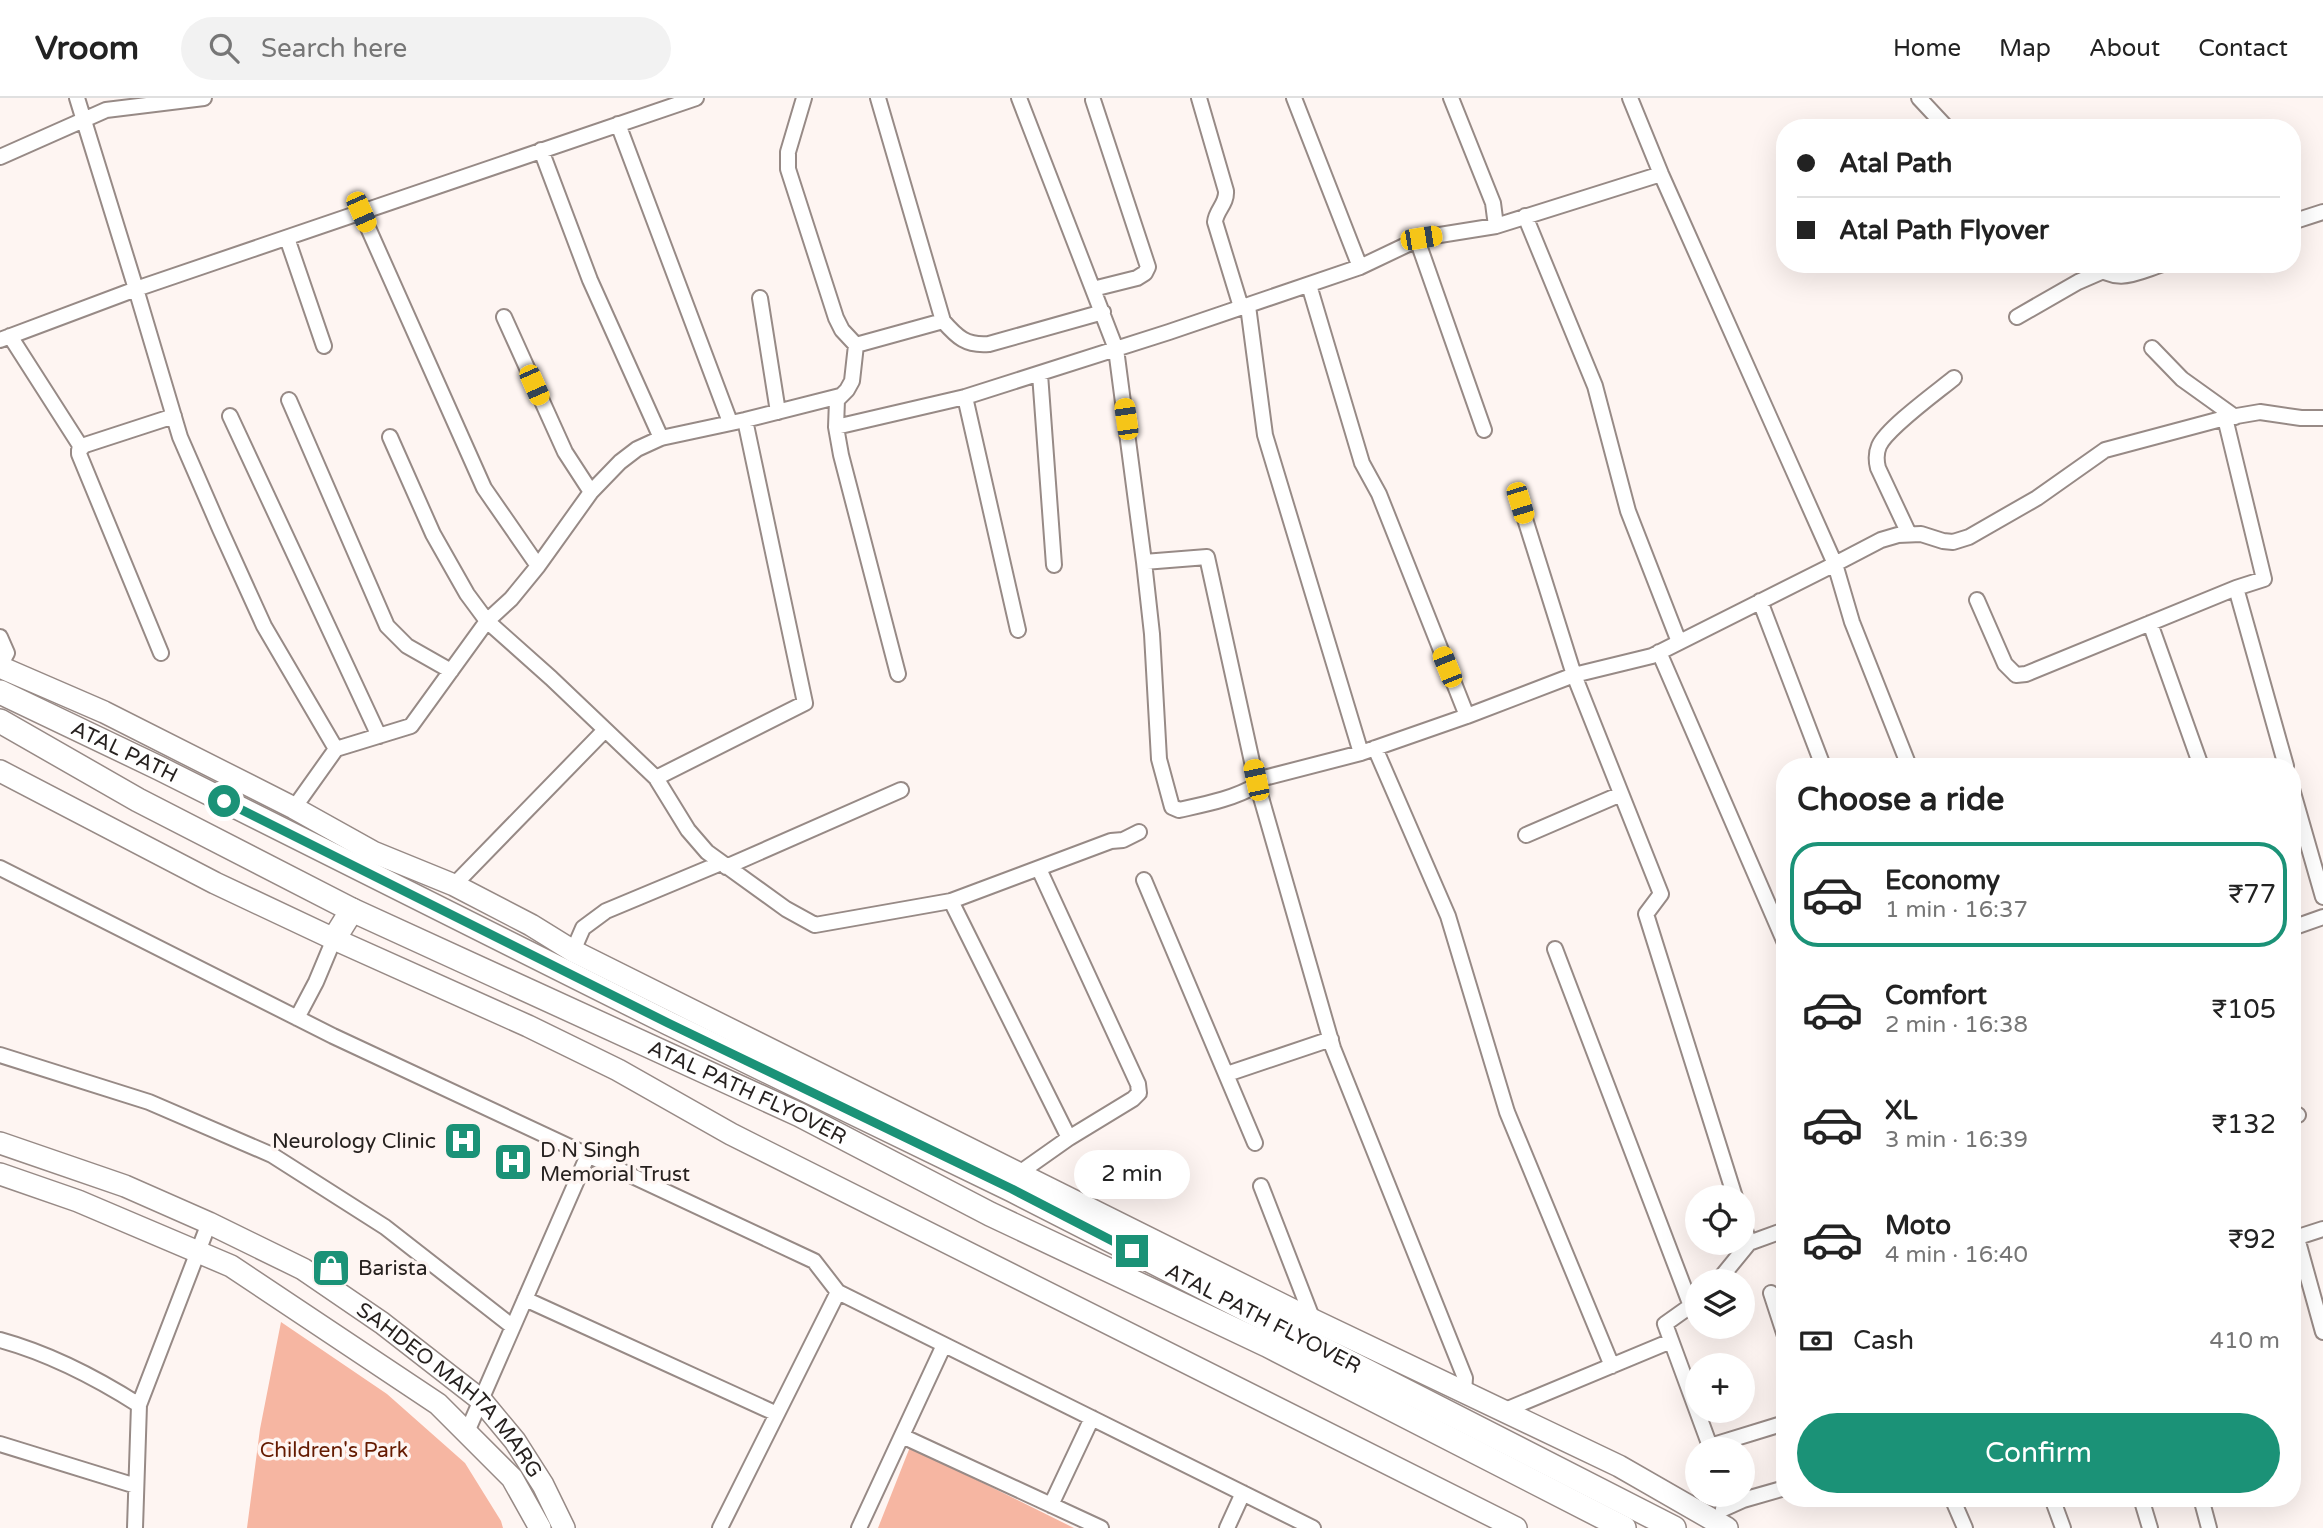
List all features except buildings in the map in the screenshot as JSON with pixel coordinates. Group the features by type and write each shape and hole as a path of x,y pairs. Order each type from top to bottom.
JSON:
{"main road":[{"name":"ATAL PATH","path":"0,692 368,861"},
{"name":"ATAL PATH","path":"0,721 138,800 352,911"},
{"name":"ATAL PATH FLYOVER","path":"368,861 668,1023 1012,1189 1674,1528"},
{"name":"ATAL PATH FLYOVER","path":"352,911 800,1115 990,1213 1267,1345 1624,1528"},
{"path":"334,939 352,911"}],"street":[{"path":"77,98 180,437 264,626 336,749"},
{"path":"0,157 106,110 204,98"},
{"path":"161,653 80,458 81,447 5,338 136,289 696,98"},
{"path":"804,98 788,152 789,179 836,318 842,330 856,345 852,381 837,409 841,455 898,674"},
{"path":"878,98 943,321 964,342 980,345 1105,316"},
{"path":"1019,98 1114,344 1152,634 1159,759 1172,807 1178,810 1258,788 1574,676 1652,656 1881,540 1921,534 1943,541 1960,541 2038,498 2105,450 2260,412 2323,418"},
{"path":"1199,98 1226,191 1226,200 1215,215 1215,222 1240,300 1265,435 1368,750 1448,916 1507,1112 1612,1366"},
{"path":"1294,98 1358,260"},
{"path":"1451,98 1495,215"},
{"path":"1630,98 1661,174 1835,564 1852,622 1906,758"},
{"path":"1919,98 1939,119"},
{"path":"1093,100 1148,267 1145,273 1137,278 1093,289"},
{"path":"618,124 743,429 806,703 656,778"},
{"path":"541,150 590,280 661,438"},
{"path":"294,808 336,749 411,726 487,621 512,599 591,492 620,462 637,449 661,438 743,429 778,412 965,397 1040,373 1240,300 1309,285 1358,260 1421,238 1495,215 1525,216 1661,174"},
{"path":"361,212 484,488 538,566"},
{"path":"2301,219 2323,212"},
{"path":"1525,216 1595,386 1628,511 1679,642"},
{"path":"287,238 324,346"},
{"path":"1421,238 1419,246 1484,430"},
{"path":"2017,317 2090,273"},
{"path":"2110,273 2122,278 2137,273"},
{"path":"1309,285 1362,463 1378,494 1467,716"},
{"path":"760,298 778,412"},
{"path":"504,317 565,452 591,492"},
{"path":"856,345 943,321"},
{"path":"1977,600 2005,664 2016,675 2026,674 2236,587 2264,579 2230,418 2182,379 2152,348"},
{"path":"1040,373 1054,565"},
{"path":"1909,534 1878,468 1878,447 1909,415 1954,378"},
{"path":"965,397 1018,630"},
{"path":"289,400 387,626 407,646 451,671"},
{"path":"81,447 174,416"},
{"path":"230,416 379,736"},
{"path":"390,437 433,534 462,585 487,621 656,778 688,830 707,852 786,909 815,925 951,901 1139,832"},
{"path":"1520,503 1574,676 1661,894 1646,914 1731,1185"},
{"path":"1144,562 1207,556 1258,788 1331,1039 1465,1378 1464,1392"},
{"path":"2236,587 2284,758"},
{"path":"1760,601 1820,758"},
{"path":"2150,623 2198,758"},
{"path":"0,637 6,653 0,666 104,712 294,808 368,861 454,885 531,925 573,951 1312,1320 1724,1517 1743,1500 1776,1491"},
{"path":"1659,652 1776,922"},
{"path":"454,885 605,730"},
{"path":"0,771 215,883 618,1070 731,1134 1516,1528"},
{"path":"573,951 583,928 606,911 724,865 901,790"},
{"path":"1525,835 1621,794"},
{"path":"2301,820 2323,897"},
{"path":"0,868 297,1018 814,1261 838,1292 1313,1528"},
{"path":"1018,1174 1069,1138 1133,1100 1139,1093 1039,869"},
{"path":"1144,880 1255,1143"},
{"path":"951,901 1069,1138"},
{"path":"2301,925 2323,917"},
{"path":"297,1018 334,939"},
{"path":"1555,949 1685,1280"},
{"path":"1227,1074 1331,1039"},
{"path":"0,1055 149,1102 272,1154 385,1227 513,1327"},
{"name":"SAHDEO MAHTA MARG","path":"0,1143 125,1186 303,1269 382,1323 481,1400 514,1441 543,1485 564,1528"},
{"path":"467,1432 588,1155"},
{"name":"SAHDEO MAHTA MARG","path":"0,1174 78,1201 232,1266 439,1404 512,1478 540,1528"},
{"path":"1261,1186 1312,1320"},
{"path":"135,1528 139,1405 209,1223"},
{"path":"2301,1236 2323,1228"},
{"path":"1755,1241 1776,1233"},
{"path":"1728,1269 1739,1255"},
{"path":"2301,1258 2323,1332"},
{"path":"720,1528 838,1292"},
{"path":"1771,1293 1776,1308"},
{"path":"525,1299 777,1414"},
{"path":"1685,1310 1665,1324 1706,1437"},
{"path":"0,1340 72,1366 139,1405"},
{"path":"1503,1411 1671,1341"},
{"path":"859,1528 944,1345"},
{"path":"1051,1505 1092,1418"},
{"path":"1743,1437 1776,1426"},
{"path":"902,1436 1101,1528"},
{"path":"0,1444 136,1486"},
{"path":"1227,1528 1243,1493"},
{"path":"1956,1507 1965,1528"},
{"path":"2055,1507 2063,1528"},
{"path":"2144,1507 2150,1528"},
{"path":"2203,1507 2209,1528"}],"green space":[{"name":"Children's Park","path":"281,1322 387,1394 465,1463 503,1528 247,1528 260,1429"},
{"path":"910,1447 1074,1528 878,1528"}],"place":[{"name":"Neurology Clinic","path":"463,1141"},
{"name":"D N Singh Memorial Trust","path":"513,1162"},
{"name":"Barista","path":"331,1268"}],"route":[{"path":"224,801 668,1023 1012,1189 1132,1251"}]}
